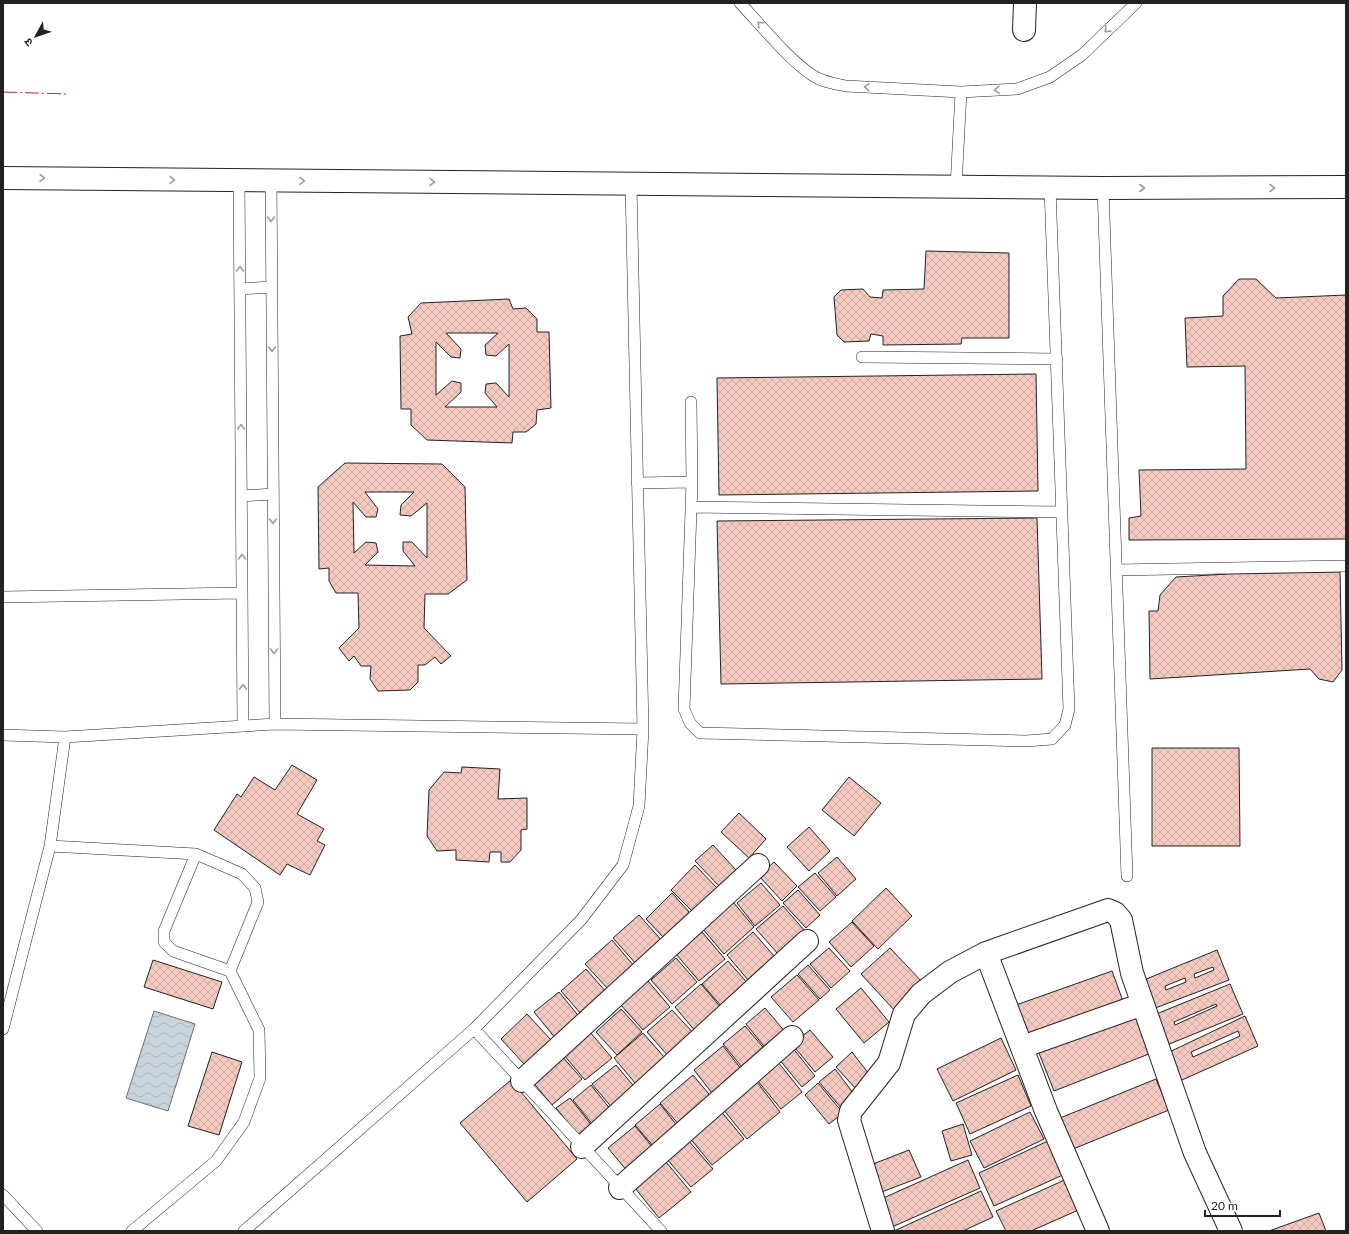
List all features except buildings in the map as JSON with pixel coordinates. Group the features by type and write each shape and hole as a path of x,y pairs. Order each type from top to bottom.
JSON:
{"street":[{"path":"1024,30 1025,3"},
{"path":"3,178 1050,188 1346,187"},
{"path":"522,1081 758,864"},
{"path":"884,1231 850,1128 849,1120 852,1111 889,1062 904,1014 921,994 950,972 986,953 1108,910 1115,913 1121,920 1132,973 1195,1153 1231,1231"},
{"path":"582,1147 806,941"},
{"path":"986,953 1046,1111 1098,1231"},
{"path":"1022,1047 1143,1004"},
{"path":"620,1188 792,1037"}],"lane":[{"path":"740,3 794,60 812,75 830,83 846,86 961,92 1017,89 1050,77 1082,54 1136,3"},
{"path":"956,187 961,92"},
{"path":"239,180 243,726"},
{"path":"271,180 275,724"},
{"path":"244,1231 474,1029 581,920 623,865 639,806 643,729 631,184"},
{"path":"691,402 692,482 684,709 690,723 700,733 1026,742 1052,739 1065,725 1069,709 1050,188"},
{"path":"1103,188 1127,876"},
{"path":"240,289 272,287"},
{"path":"862,357 1057,359"},
{"path":"637,483 692,482"},
{"path":"242,496 273,494"},
{"path":"691,507 1062,512"},
{"path":"1116,570 1346,566"},
{"path":"3,597 242,593"},
{"path":"3,735 65,737 275,724 643,729"},
{"path":"3,1029 50,846 65,737"},
{"path":"50,846 196,854 242,874 255,888 258,902 230,971"},
{"path":"132,1231 216,1161 244,1122 260,1078 259,1030 230,971 173,951 164,942 164,931 196,854"},
{"path":"474,1029 661,1231"},
{"path":"3,1195 37,1231"}],"water":[{"path":"154,1011 195,1024 168,1111 126,1098"}],"power":[{"path":"3,92 67,94"}]}
